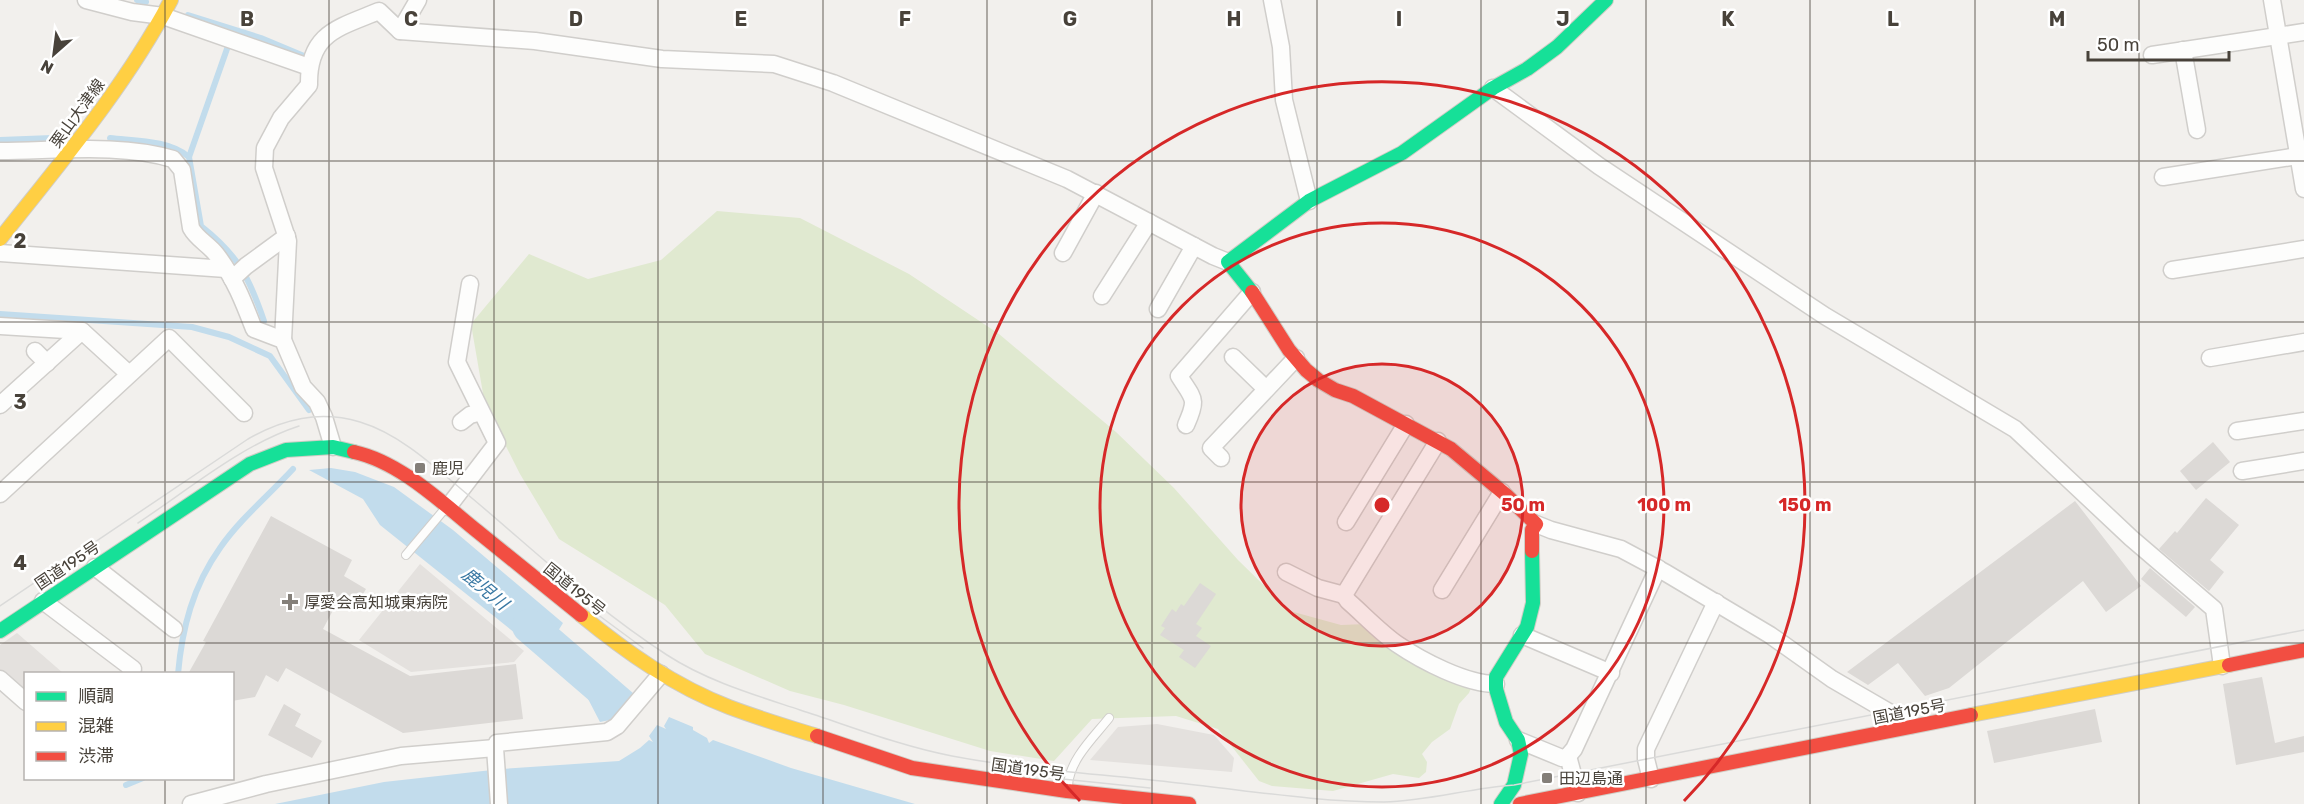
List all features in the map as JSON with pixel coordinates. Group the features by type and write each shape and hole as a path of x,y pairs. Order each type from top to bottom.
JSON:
{"main road":[{"name":"栗山大津線","path":"0,239 71,151 130,69 171,0"},
{"path":"1501,804 1514,785 1521,754 1518,740 1506,722 1496,684 1499,670 1527,627 1533,603 1532,530 1536,524 1502,492 1438,441 1353,396 1327,386 1306,370 1252,292 1228,262 1309,201 1402,153 1493,88 1527,69 1557,47 1606,0"},
{"name":"国道195号","path":"0,631 250,464 286,450 333,447 365,454 409,478 620,647 661,674 728,707 912,768 1067,791 1189,804"},
{"name":"国道195号","path":"1520,804 2304,650"}],"street":[{"path":"86,0 132,12 163,16 309,67"},
{"path":"400,31 418,0"},
{"path":"1272,0 1281,47 1284,100 1309,201"},
{"path":"2272,0 2301,155 2304,189"},
{"path":"333,447 317,402 303,387 283,340 288,241 264,168 265,148 282,118 309,85 309,67 320,42 333,30 379,11 400,31 535,41 662,59 774,64 833,83 1095,193 1228,262"},
{"path":"2152,55 2304,32"},
{"path":"2183,50 2197,130"},
{"path":"1493,88 1599,166 1825,316 2015,429 2131,538 2214,609 2222,666"},
{"path":"0,151 135,152 173,159 182,170 191,228 194,234 216,253 229,274 254,329 283,340"},
{"path":"2163,177 2301,155"},
{"path":"1063,253 1095,193"},
{"path":"1102,296 1149,222"},
{"path":"0,253 229,274 246,266 287,236"},
{"path":"1158,309 1194,246"},
{"path":"2172,270 2304,249"},
{"path":"448,507 497,443 457,362 470,284"},
{"path":"1186,425 1194,407 1194,400 1179,376 1252,292"},
{"path":"0,326 82,331 129,374"},
{"path":"0,405 41,357 82,331"},
{"path":"0,495 169,338 244,413"},
{"path":"2210,358 2304,342"},
{"path":"1233,357 1266,389"},
{"path":"1221,458 1211,448 1296,358"},
{"path":"461,422 470,415 482,412"},
{"path":"2237,431 2304,421"},
{"path":"1346,522 1406,424"},
{"path":"1344,595 1438,441"},
{"path":"2242,471 2304,461"},
{"path":"1442,590 1502,492"},
{"path":"1536,524 1621,549 1658,568 1770,635 1832,679 1913,727"},
{"path":"95,567 174,629"},
{"path":"1518,740 1562,758 1568,756 1574,749 1658,568"},
{"path":"1286,572 1318,588 1344,595 1397,644 1449,672 1488,684 1496,684"},
{"path":"43,601 133,669 131,672"},
{"path":"1651,779 1646,759 1647,749 1716,602"},
{"path":"1522,635 1611,673"},
{"path":"499,804 495,751 497,743 608,732 617,726 661,674"},
{"path":"0,679 24,700"},
{"path":"191,804 266,784 401,756 495,751"},
{"path":"1568,756 1578,793"}],"lane":[{"path":"406,555 434,520 448,507"},
{"path":"1067,791 1071,771 1082,752 1109,718"}],"green space":[{"path":"717,211 800,218 909,274 999,334 1116,432 1174,488 1238,560 1290,611 1341,625 1366,624 1471,688 1459,704 1450,729 1432,742 1422,754 1427,762 1426,772 1419,778 1393,774 1333,791 1272,786 1259,781 1218,729 1176,716 1092,719 1054,761 990,751 844,705 790,691 705,654 665,605 559,539 520,474 485,405 471,324 529,254 588,279 661,260"}],"shaded area":[{"path":"420,564 524,651 514,662 411,672 359,640"},
{"path":"17,633 62,672 24,672 24,693 0,671 0,645"},
{"path":"1157,724 1214,735 1234,758 1232,772 1090,760 1118,727"}],"water":[{"path":"331,468 355,472 394,487 453,530 563,623 550,644 605,692 617,679 629,701 615,719 600,722 586,695 565,673 380,525 363,499 309,470"},
{"path":"669,717 693,727 693,730 707,738 709,743 713,740 791,768 915,804 275,804 384,782 501,769 619,761 649,740 653,742 649,736 657,725 666,729 664,726"}],"building":[{"path":"2213,442 2230,462 2196,490 2180,471"},
{"path":"2206,498 2239,525 2210,560 2224,572 2209,591 2159,549 2175,531 2177,533"},
{"path":"2075,501 2141,586 2106,612 2083,581 1949,688 1925,696 1898,663 1868,685 1847,672"},
{"path":"271,516 352,560 344,576 366,589 356,606 340,597 323,629 410,676 516,664 523,719 403,733 286,668 278,682 266,675 255,697 234,701 234,672 189,672 206,642 203,641"},
{"path":"2150,568 2195,607 2186,617 2141,579"},
{"path":"1200,583 1216,594 1196,624 1202,628 1196,636 1211,646 1195,668 1179,657 1184,650 1160,635 1165,628 1161,626 1172,609 1176,612 1181,604 1184,606"},
{"path":"2262,677 2275,743 2304,736 2304,752 2236,765 2223,684"},
{"path":"284,704 301,714 295,726 322,741 312,758 268,735"},
{"path":"2095,709 2102,742 1994,763 1987,731"}],"waterway":[{"path":"137,0 146,2"},
{"path":"188,15 261,38 304,56"},
{"path":"189,157 228,46"},
{"path":"0,140 52,138"},
{"path":"110,138 162,144 181,151 189,157 201,226 224,247 241,268 264,321"},
{"path":"0,314 192,327 229,337 270,356 309,410"},
{"path":"178,672 182,640 190,608 211,562 236,527 293,469"},
{"name":"鹿児川","path":"529,626 623,707"},
{"path":"126,785 138,780"}],"tram line":[{"path":"0,606 248,439 274,426 302,418 330,417 360,422 406,445 434,466 567,580 641,638 682,664 732,687 894,741 952,756 1036,768 1281,795 1384,802 1514,785 2304,630"},
{"path":"138,523 236,456 277,434 299,426"},
{"path":"597,614 643,648"},
{"path":"1043,777 1150,788"}],"traffic: fast":[{"path":"1252,292 1228,262 1309,201 1402,153 1493,88 1527,69 1557,47 1606,0"},
{"path":"0,631 250,464 286,450 333,447 354,452"},
{"path":"1501,804 1514,785 1521,754 1518,740 1506,722 1496,689 1496,677 1527,627 1533,603 1532,551"}],"traffic: slow":[{"path":"0,239 113,94 171,0"},
{"path":"581,615 633,655 689,689 740,711 817,736"},
{"path":"1971,715 2229,665"}],"traffic: jam":[{"path":"1252,292 1289,350 1318,380 1335,390 1353,396 1451,449 1506,495 1536,524 1532,530 1532,551"},
{"path":"354,452 388,464 419,484 581,615"},
{"path":"2229,665 2304,650"},
{"path":"1520,804 1971,715"},
{"path":"817,736 912,768 1067,791 1189,804"}],"place":[{"name":"鹿児","path":"420,468"},
{"name":"厚愛会高知城東病院","path":"290,602"},
{"name":"田辺島通","path":"1547,778"}]}
